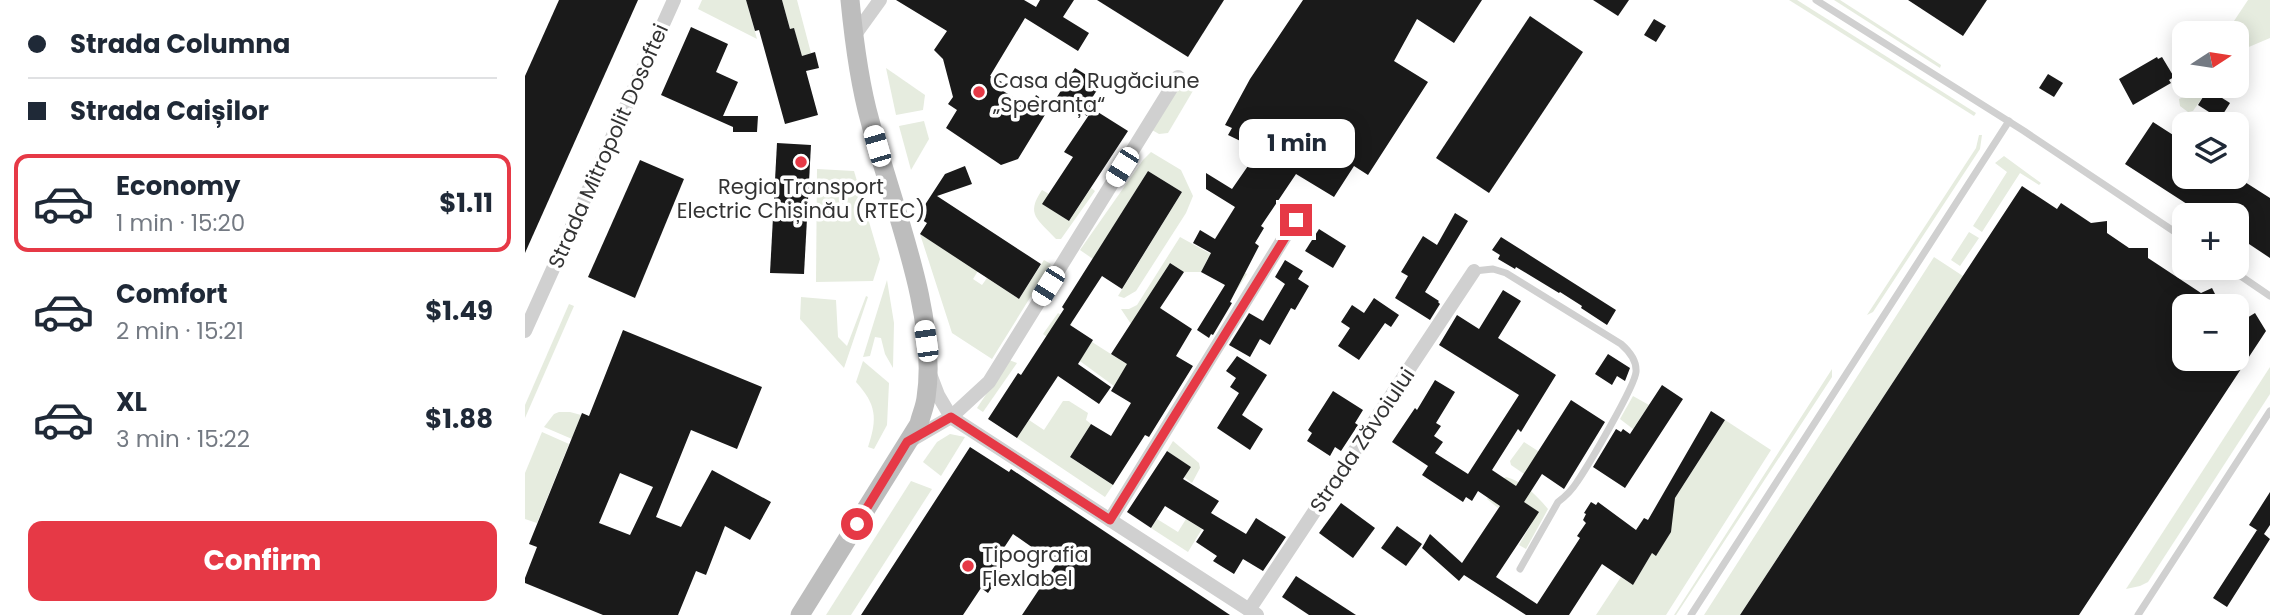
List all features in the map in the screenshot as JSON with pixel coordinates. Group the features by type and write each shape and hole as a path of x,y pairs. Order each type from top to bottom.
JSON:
{"main road":[{"path":"800,615 919,424 926,399 928,370 921,309 913,270 869,120 859,76 850,0"}],"street":[{"name":"Strada Mitropolit Dosoftei","path":"525,331 674,0"},
{"path":"854,36 880,0"},
{"path":"907,442 951,417 989,382 1178,77"},
{"path":"1110,520 1296,220"},
{"name":"Strada Zăvoiului","path":"1253,612 1475,271"},
{"path":"928,370 951,417 1253,612"}],"lane":[{"path":"1816,0 2009,121 2172,230"},
{"path":"1691,615 2009,121"},
{"path":"1475,271 1493,269 1506,273 1621,344 1631,353 1636,364 1634,382 1617,413 1577,483 1559,502 1520,569"},
{"path":"2247,280 2270,296"},
{"path":"2138,615 2270,411"}],"shaded area":[{"path":"702,0 746,0 757,39 698,9"},
{"path":"782,0 797,0 811,53 802,56 794,29 790,29"},
{"path":"1789,0 1797,0 1976,113 1974,116"},
{"path":"1834,0 1840,0 1941,65 1940,68"},
{"path":"2248,0 2270,0 2270,38 2249,47 2249,21 2234,21"},
{"path":"886,68 925,95 923,110 896,115"},
{"path":"1185,77 1197,84 1168,133 1159,134 1152,130"},
{"path":"2202,98 2193,111 2188,112 2180,106 2179,99"},
{"path":"924,121 929,139 911,170 899,126"},
{"path":"1979,135 1982,135 1980,149 1873,312 1867,315 1976,148"},
{"path":"1151,152 1181,170 1193,196 1186,213 1136,291 1124,298 1118,296 1182,192 1148,171 1093,259 1080,250"},
{"path":"2004,156 2041,183 2039,185 2020,173 1982,232 1973,226 2007,172 1995,163"},
{"path":"817,169 854,171 880,259 873,281 816,282"},
{"path":"1091,188 1095,191 1061,239 1056,239 1039,221 1034,211 1034,205 1042,190 1049,194 1043,204 1069,221"},
{"path":"1969,232 1979,238 1960,266 1951,260"},
{"path":"920,234 978,271 973,279 982,285 987,278 1019,299 1044,260 1051,264 992,359 952,333"},
{"path":"1180,237 1247,274 1236,291 1208,258 1201,272 1184,272 1170,263 1131,324 1121,309 1137,305"},
{"path":"1934,257 1963,276 1740,615 1704,615"},
{"path":"887,280 894,323 893,368 885,354 881,338 875,337 870,356 863,357"},
{"path":"866,296 868,297 844,368 800,319 801,297 836,300 838,337 847,346"},
{"path":"569,304 574,306 525,418 525,405"},
{"path":"1161,307 1114,386 1043,334 1058,313 1072,322 1084,354 1092,342 1125,363"},
{"path":"1009,360 1017,363 983,412 977,408"},
{"path":"863,361 889,383 887,425 874,449 868,447 873,428 873,412 868,397 856,382"},
{"path":"2270,367 2270,394 2148,582 2126,589"},
{"path":"1832,369 1832,377 1674,615"},
{"path":"1633,396 1649,405 1633,429 1620,419"},
{"path":"1063,401 1069,401 1088,413 1086,420 1091,424 1070,457 1113,485 1105,497 1017,438 1029,420 1044,430"},
{"path":"559,412 581,415 572,439 544,427 554,414"},
{"path":"1725,420 1771,450 1666,615 1596,615 1621,577 1633,585 1652,553 1675,498"},
{"path":"542,432 569,444 537,523 525,519 525,473"},
{"path":"950,434 965,437 941,476 923,462 937,442"},
{"path":"1173,441 1199,463 1200,468 1192,483 1184,477 1191,467 1167,451"},
{"path":"1524,442 1538,451 1536,482 1511,465 1510,461"},
{"path":"1506,477 1524,485 1548,509 1526,549 1519,545 1538,512 1490,499 1500,506 1498,508 1487,499 1498,482"},
{"path":"911,481 932,489 851,615 826,615"},
{"path":"1157,519 1178,532 1186,519 1202,529 1188,552 1151,528"}],"building":[{"path":"559,0 638,0 525,253 525,76"},
{"path":"746,0 782,0 790,29 794,28 802,56 815,52 819,68 806,71 818,115 785,124 759,30 755,31"},
{"path":"896,0 1024,0 1036,7 1040,0 1074,0 1063,17 1089,33 1078,51 1025,18 990,76 1002,82 998,88 1030,107 1036,95 1051,105 1018,159 1001,165 946,128 957,110 948,104 953,97 943,59 934,50 947,31"},
{"path":"1097,0 1224,0 1188,57"},
{"path":"1303,0 1482,0 1454,43 1417,19 1394,61 1428,82 1368,175 1354,166 1334,197 1296,174 1261,226 1264,228 1255,243 1259,246 1230,302 1232,303 1209,338 1197,330 1225,285 1201,272 1211,253 1193,243 1200,230 1215,239 1235,207 1206,189 1206,173 1232,189 1259,150 1228,135 1232,128 1225,125 1250,79"},
{"path":"1593,0 1629,0 1618,16"},
{"path":"1908,0 1987,0 1963,36"},
{"path":"1530,16 1583,52 1489,193 1436,158"},
{"path":"1654,19 1666,26 1656,42 1644,35"},
{"path":"691,27 728,44 716,72 738,82 723,116 758,116 757,132 733,132 733,127 661,95"},
{"path":"2157,57 2162,57 2172,74 2169,80 2171,83 2133,105 2119,79"},
{"path":"1075,68 1101,84 1090,101 1095,104 1087,116 1057,97"},
{"path":"2048,74 2063,83 2054,97 2039,88"},
{"path":"2202,98 2222,98 2230,103 2224,112 2209,112 2198,105"},
{"path":"1093,109 1128,131 1069,221 1042,204 1073,157 1064,152"},
{"path":"2153,122 2172,134 2172,189 2249,189 2249,185 2270,198 2270,258 2249,244 2249,203 2185,203 2125,164"},
{"path":"777,143 811,145 804,274 770,273"},
{"path":"640,160 684,179 635,298 588,277"},
{"path":"965,166 972,184 937,196 1041,264 1019,299 920,234 927,223 917,217 945,174"},
{"path":"1148,171 1182,192 1122,289 1102,276 1070,325 1093,340 1078,364 1111,387 1099,404 1058,376 1017,438 988,419 1018,373 1021,375 1064,309 1062,307"},
{"path":"2022,186 2057,209 2061,203 2091,223 2107,221 2107,233 2129,248 2148,248 2148,258 2172,274 2172,280 2181,280 2201,293 2212,288 2215,294 2172,294 2172,371 2240,371 2079,615 1740,615"},
{"path":"1455,213 1468,221 1425,292 1440,304 1430,320 1395,298 1408,276 1401,272 1423,236 1437,245"},
{"path":"1319,229 1346,246 1333,268 1305,251"},
{"path":"1501,237 1616,310 1607,325 1560,292 1498,259 1500,255 1492,250"},
{"path":"1285,260 1303,271 1298,279 1309,286 1295,310 1291,308 1270,345 1260,339 1250,357 1229,345 1249,313 1263,321 1285,284 1275,277"},
{"path":"1170,263 1184,272 1160,308 1192,329 1176,356 1193,366 1149,437 1145,435 1113,485 1070,457 1091,424 1111,436 1131,403 1111,391 1127,364 1111,354"},
{"path":"1503,290 1521,301 1498,338 1556,375 1521,432 1518,429 1492,470 1516,486 1571,400 1605,422 1564,489 1542,474 1524,502 1539,512 1496,577 1537,604 1580,538 1577,536 1586,523 1583,520 1586,514 1584,513 1591,502 1596,505 1598,502 1636,530 1644,518 1648,520 1711,411 1725,420 1675,498 1671,532 1656,556 1652,553 1633,585 1602,564 1569,615 1526,615 1464,575 1459,581 1422,548 1430,534 1462,563 1500,506 1478,491 1472,501 1466,497 1463,502 1422,475 1428,466 1392,442 1415,408 1417,410 1435,380 1455,392 1436,423 1441,426 1434,436 1443,442 1435,453 1468,474 1519,395 1439,345 1457,315 1479,329"},
{"path":"1374,298 1399,315 1391,327 1385,323 1359,360 1338,346 1350,328 1341,322 1352,305 1364,313"},
{"path":"2255,313 2266,331 2249,357 2249,317"},
{"path":"623,330 762,387 737,449 691,430 656,517 681,527 712,470 771,502 750,540 725,526 706,575 696,571 678,615 603,615 525,583 537,547 529,544 582,413 589,416","holes":["620,473 653,487 630,535 599,523"]},
{"path":"1608,354 1630,368 1625,381 1617,376 1612,385 1595,374"},
{"path":"1237,356 1267,375 1242,415 1263,429 1250,450 1217,428 1239,393 1230,387 1236,378 1226,371"},
{"path":"1662,385 1683,399 1625,488 1593,467 1616,429 1621,432 1623,429 1630,434"},
{"path":"1333,391 1363,410 1355,423 1358,425 1341,451 1335,447 1330,456 1307,441 1312,433 1308,430"},
{"path":"970,447 1009,472 1011,469 1230,615 1022,615 1056,564 1013,534 994,563 1004,569 988,593 981,588 963,615 861,615"},
{"path":"1167,451 1191,467 1183,479 1219,501 1211,513 1246,534 1256,518 1286,537 1263,571 1243,559 1234,574 1213,561 1217,556 1196,542 1204,530 1165,506 1151,528 1127,512"},
{"path":"2270,492 2270,525 2264,534 2270,539 2227,607 2213,598 2257,530 2249,525"},
{"path":"1341,503 1375,528 1353,558 1319,533"},
{"path":"1397,526 1422,544 1406,566 1381,548"},
{"path":"1296,576 1356,615 1309,615 1282,597"}],"place":[{"name":"Casa de Rugăciune „Speranța“","path":"979,92"},
{"name":"Regia Transport Electric Chișinău (RTEC)","path":"801,162"},
{"name":"Tipografia Flexlabel","path":"968,566"}],"route":[{"path":"857,524 907,442 951,417 1110,520 1296,220"}]}
